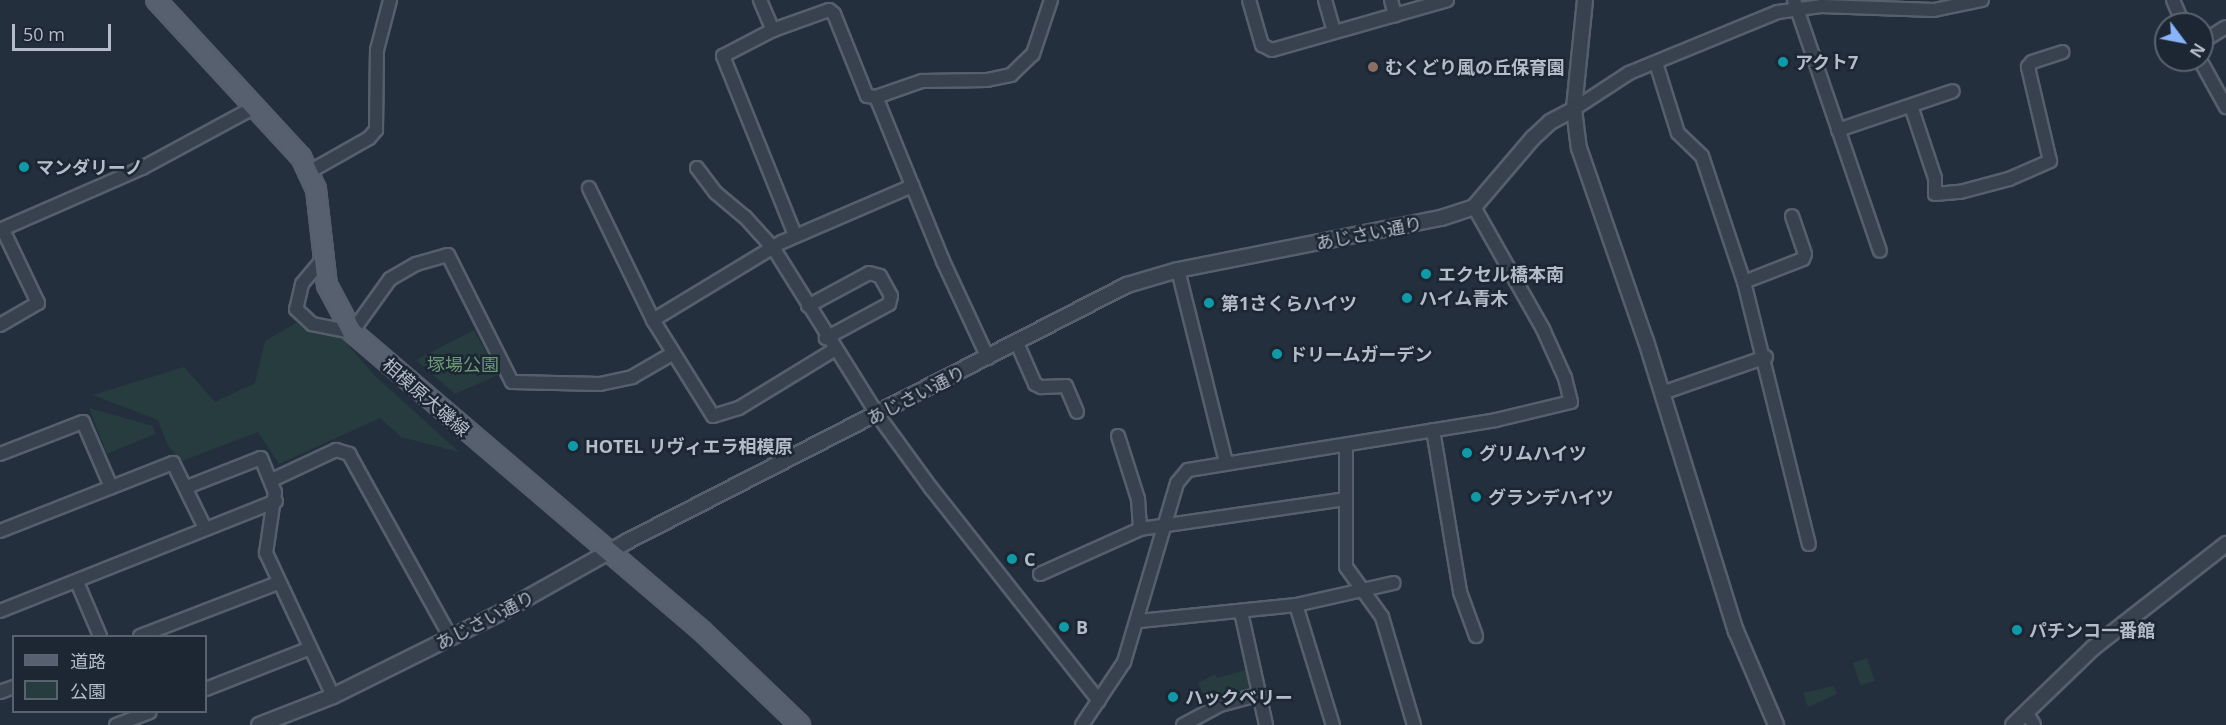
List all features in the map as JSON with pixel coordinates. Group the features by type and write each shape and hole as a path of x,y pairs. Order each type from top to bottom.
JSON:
{"main road":[{"name":"相模原大磯線","path":"156,0 288,142 309,172 319,204 322,260 334,304 352,332 702,632 800,725"}],"street":[{"path":"309,172 369,138 376,130 377,50 390,0"},
{"path":"760,0 773,30"},
{"path":"795,235 722,59 773,30 824,10 832,12 867,96 876,97 921,81 987,80 1011,75 1033,54 1051,0"},
{"path":"1249,0 1266,50 1447,0"},
{"path":"1324,0 1334,33"},
{"path":"1391,0 1395,15"},
{"path":"1585,0 1574,109 1574,128 1584,168 1662,393 1736,631 1776,725"},
{"path":"1082,725 1118,675 1139,621 1165,526 1183,473 1226,463 1346,446 1496,420 1569,404 1572,399 1543,329 1474,207 1533,138 1551,122 1629,73 1795,4 1928,10 1982,0"},
{"path":"1795,4 1880,252"},
{"path":"1911,106 1935,178 1935,194 1960,192 2009,179 2050,161 2028,68 2032,62 2062,52"},
{"path":"1656,63 1678,133 1702,156 1744,282 1766,357 1809,544"},
{"path":"2207,72 2226,107"},
{"path":"1838,130 1953,91"},
{"path":"876,97 912,186 988,358"},
{"path":"0,325 39,303 1,230 142,168 255,107"},
{"path":"697,168 716,193 745,217 774,249 826,338 877,414 931,488 1099,701"},
{"path":"653,320 795,235 912,186"},
{"path":"589,188 653,320 709,412 717,418 739,408 834,350"},
{"name":"あじさい通り","path":"259,725 333,696 451,638 609,552 1127,285 1178,270 1441,218 1474,207"},
{"path":"1744,282 1803,259 1805,254 1792,216"},
{"path":"322,260 302,284 296,309 312,324 352,332 390,279 444,254 449,256 512,382 600,384 632,377 665,361 672,354"},
{"path":"1178,270 1226,463"},
{"path":"808,306 869,273 880,276 891,296 889,304 826,338"},
{"path":"1017,343 1035,384 1044,388 1066,386 1077,412"},
{"path":"1662,393 1766,357"},
{"path":"0,454 83,422 111,487"},
{"path":"1433,430 1460,592 1476,636"},
{"path":"1118,436 1138,499 1140,530"},
{"path":"1346,446 1346,567 1382,617 1414,725"},
{"path":"272,480 336,450 349,454 451,638"},
{"path":"187,487 261,458 272,480 276,501 266,553 308,649 333,696"},
{"path":"0,531 173,464 187,487 205,528"},
{"path":"1040,574 1140,530 1346,499"},
{"path":"0,611 78,582 205,528 276,501"},
{"path":"2013,725 2093,648 2225,549"},
{"path":"78,582 100,635"},
{"path":"143,635 278,583"},
{"path":"1139,621 1296,605 1394,583"},
{"path":"1296,605 1333,725"},
{"path":"1241,612 1257,695 1266,725"},
{"path":"207,690 308,649"},
{"path":"1183,725 1220,705 1257,695"},
{"path":"2026,712 2034,725"},
{"path":"116,725 133,718"}],"green space":[{"path":"296,323 343,339 374,375 459,452 401,437 380,418 279,464 258,432 182,461 168,446 158,420 93,395 184,367 215,402 255,383 265,341"},
{"name":"塚場公園","path":"474,330 498,375 455,394 416,360"},
{"path":"89,408 153,426 155,434 107,454"},
{"path":"1867,658 1875,681 1861,686 1853,663"},
{"path":"1246,670 1249,687 1246,693 1209,706 1198,683 1215,674 1217,678"},
{"path":"1834,686 1837,694 1808,707 1803,693"}],"place":[{"name":"アクト7","path":"1783,62"},
{"name":"むくどり風の丘保育園","path":"1373,67"},
{"name":"マンダリーノ","path":"24,167"},
{"name":"エクセル橋本南","path":"1426,274"},
{"name":"ハイム青木","path":"1407,298"},
{"name":"第1さくらハイツ","path":"1209,303"},
{"name":"ドリームガーデン","path":"1277,354"},
{"name":"HOTEL リヴィエラ相模原","path":"573,446"},
{"name":"グリムハイツ","path":"1467,453"},
{"name":"グランデハイツ","path":"1476,497"},
{"name":"C","path":"1012,559"},
{"name":"B","path":"1064,627"},
{"name":"パチンコ一番館","path":"2017,630"},
{"name":"ハックベリー","path":"1173,697"}]}
